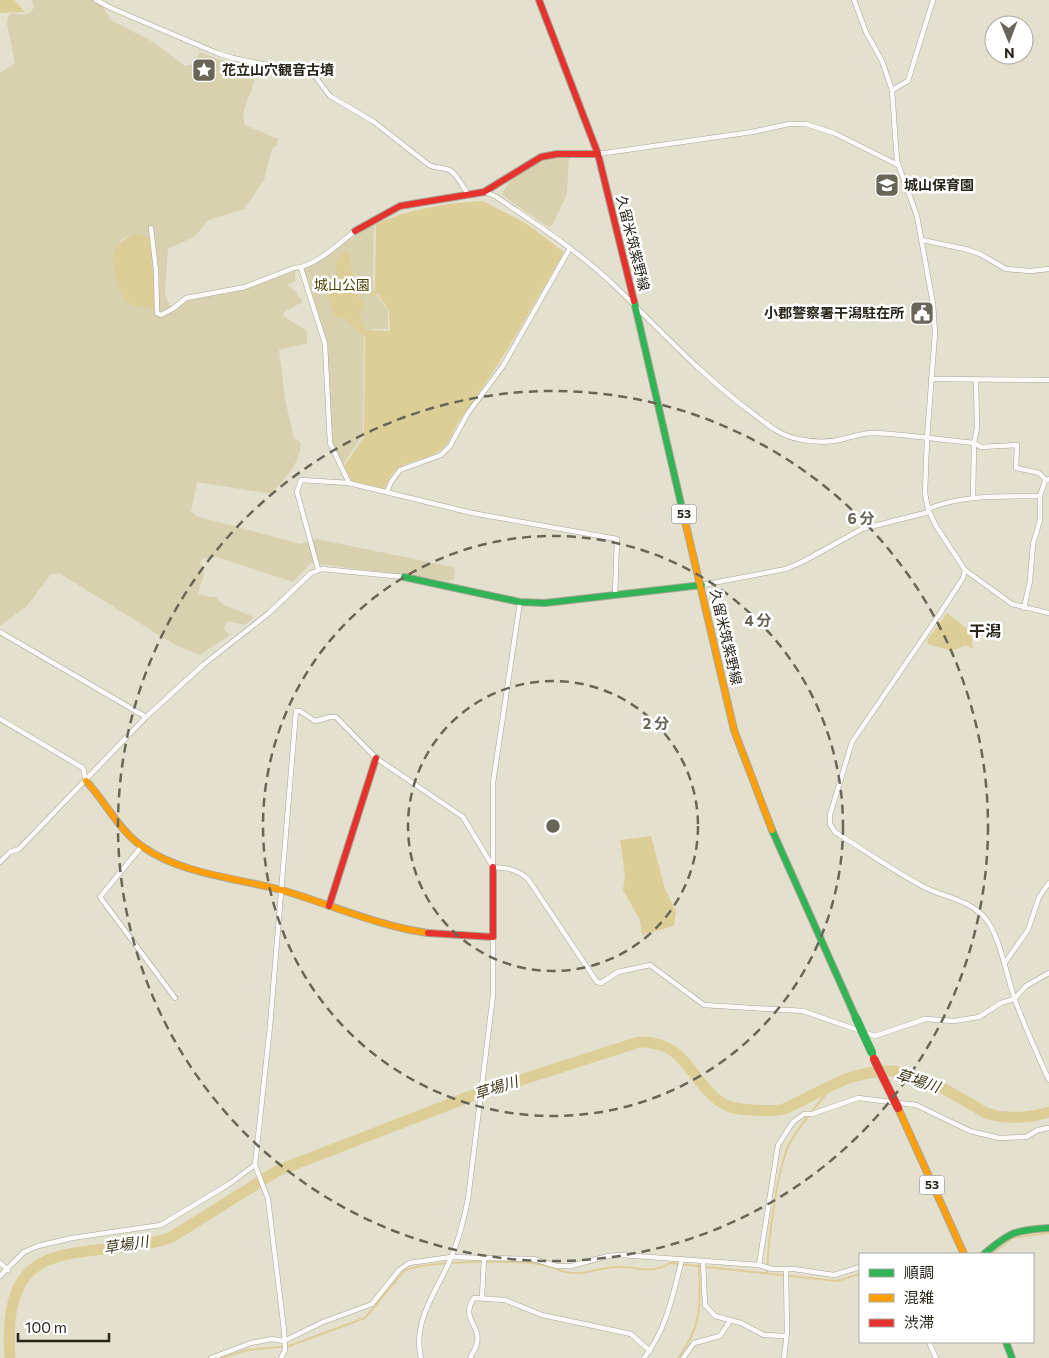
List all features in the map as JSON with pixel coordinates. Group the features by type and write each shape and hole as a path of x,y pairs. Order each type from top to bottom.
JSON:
{"main road":[{"name":"久留米筑紫野線","path":"539,0 598,154 702,585 734,730 745,763 763,810 964,1253"},
{"path":"355,232 400,206 484,192 541,157 557,154 598,154"},
{"path":"404,577 520,602 561,602 702,585"},
{"path":"329,906 376,758"},
{"path":"86,781 121,827 142,846 175,862 280,890 396,927 445,935 494,937 493,868"},
{"path":"985,1253 1004,1237 1018,1230 1049,1228"},
{"path":"1006,1343 1012,1358"}],"street":[{"path":"96,0 110,8 217,53 314,75 330,96 374,122 429,165 453,172 468,194"},
{"path":"854,0 866,32 882,61 892,90 898,165 912,200 922,240 935,318 926,438 926,493 928,510 966,570 998,596 1012,604 1049,613"},
{"path":"892,90 908,81 916,61 933,0"},
{"path":"598,154 752,132 789,124 806,124 834,133 898,165"},
{"path":"484,192 495,196 570,248 616,288 672,343 722,388 777,431 798,439 825,441 841,440 870,433 974,443 981,447 1016,446 1016,468 1039,473 1048,480 1040,496 1040,520 1033,544 1030,581 1024,608"},
{"path":"151,228 156,270 157,313 161,315 174,308 186,298 245,287 294,268 301,268 330,251 355,232"},
{"path":"922,240 973,252 1006,269 1024,271 1049,269"},
{"path":"387,492 391,482 400,470 442,455 450,446 468,413 503,366 570,248"},
{"path":"301,268 324,344 330,443 349,483"},
{"path":"931,379 976,381 1049,380"},
{"path":"973,498 974,443 977,428 976,381"},
{"path":"318,570 297,492 300,480 349,483 472,513 617,539 615,596"},
{"path":"702,585 786,569 804,561 856,531 928,510 942,503 973,498 1040,496"},
{"path":"0,862 10,852 19,849 146,717 203,665 269,613 311,573 318,570 404,577"},
{"path":"966,570 963,578 941,612 852,742 830,815 830,824 835,832 924,888 974,907 989,924 1004,964 1014,999 1049,1080"},
{"path":"493,868 493,783 520,602"},
{"path":"0,632 146,717"},
{"path":"281,1358 285,1350 268,1199 255,1165 270,1026 294,713 300,711 315,722 336,717 376,758 463,817 493,868"},
{"path":"0,719 83,768 86,781"},
{"path":"142,846 100,897 175,998"},
{"path":"493,868 512,869 521,872 528,879 597,982 601,982 618,972 650,965 704,1005 803,1011 875,1036 925,1020 954,1021 979,1017 1000,1003 1014,999 1026,986 1049,972"},
{"path":"1004,964 1028,930 1039,897 1049,883"},
{"path":"421,1358 418,1339 420,1324 451,1257 463,1225 468,1199 493,995 494,937"},
{"path":"759,1265 778,1145 800,1116 812,1114 858,1098 916,1105 970,1131 999,1138 1026,1137 1038,1130 1049,1128"},
{"path":"0,1276 24,1252 38,1246 72,1238 162,1225 229,1184 255,1165"},
{"path":"210,1358 252,1343 272,1339 284,1341 323,1322 372,1304 399,1270 409,1263 451,1257 533,1259 557,1266 571,1266 608,1256 622,1255 759,1265 772,1270 834,1275 859,1267"},
{"path":"482,1298 484,1258"},
{"path":"644,1358 658,1340 670,1306 682,1259"},
{"path":"703,1261 705,1305 715,1316 764,1335 786,1336"},
{"path":"0,1264 8,1270"},
{"path":"784,1358 786,1270"},
{"path":"470,1358 477,1343 477,1334 469,1319 469,1310 474,1298 505,1300 542,1315 631,1334 650,1351"},
{"path":"683,1358 694,1342 720,1336 730,1321"},
{"path":"929,1343 936,1358"}],"green space":[{"path":"32,0 93,0 101,4 112,21 155,43 185,66 193,64 200,52 218,59 253,65 254,79 245,108 245,125 278,139 277,145 272,149 264,180 244,209 209,220 194,237 168,249 165,293 172,312 187,301 239,291 295,271 295,281 287,285 297,292 297,296 301,298 302,302 283,313 285,317 307,331 307,343 279,350 285,399 294,438 301,443 300,451 290,471 271,494 197,482 191,512 196,516 301,544 317,539 453,567 455,572 454,579 449,581 311,563 293,582 217,557 203,559 200,563 204,575 198,593 208,597 215,597 224,605 254,617 245,625 226,621 224,629 230,635 200,655 175,645 59,573 51,574 27,606 0,626 0,73 15,63 7,24 8,16 12,13 23,15 31,12 34,7","holes":["136,233 154,311 117,247 122,239"]},
{"path":"551,158 569,158 567,194 552,226 548,227 502,195 505,188 516,176"},
{"name":"城山公園","path":"374,223 374,290 388,311 388,329 371,329 364,337 363,435 342,466 333,446 324,334 304,270"}],"shaded area":[{"path":"0,0 14,0 25,12 0,13"},
{"path":"483,201 527,224 564,252 514,338 488,380 459,421 446,445 430,456 404,465 396,470 385,489 352,481 344,466 364,437 365,337 346,320 335,317 325,289 336,276 336,259 345,251 349,253 355,287 365,303 360,313 364,327 367,330 390,331 389,311 378,294 371,296 370,293 375,291 376,224 401,214 428,208 455,203"},
{"path":"136,233 150,239 155,311 129,304 122,295 115,274 113,259 116,247"},
{"path":"947,613 971,632 973,649 966,645 951,651 928,644 927,640"},
{"path":"651,836 665,889 676,911 674,926 642,935 640,920 623,890 625,876 620,840"}],"waterway":[{"name":"草場川","path":"10,1358 11,1315 19,1286 35,1268 56,1257 139,1245 170,1238 277,1171 471,1096 639,1042 657,1044 671,1050 681,1058 707,1090 718,1100 735,1108 780,1110 850,1078 878,1071 893,1071 913,1075 932,1083 989,1114 1003,1117 1019,1117 1035,1116 1049,1112"},
{"path":"767,1273 774,1205 781,1167 786,1152 801,1126 835,1083"},
{"path":"992,1253 1013,1238 1049,1233"},
{"path":"222,1358 247,1350 289,1346 365,1318 404,1271 415,1267 451,1263 515,1262 544,1265 566,1272 580,1273 613,1267 651,1270 670,1263 837,1281 859,1274"},
{"path":"678,1358 692,1335 696,1324 700,1291 699,1265"}],"traffic: fast":[{"path":"634,301 685,521"},
{"path":"404,577 520,602 545,603 702,585"},
{"path":"772,830 856,1018"},
{"path":"856,1018 872,1053"},
{"path":"985,1253 1000,1241 1020,1231 1049,1228"},
{"path":"1006,1343 1012,1358"}],"traffic: slow":[{"path":"685,521 734,730 772,830"},
{"path":"86,781 134,840 143,847 176,864 212,875 285,891 373,920 428,933"},
{"path":"898,1108 964,1253"}],"traffic: jam":[{"path":"539,0 598,154 634,301"},
{"path":"355,231 400,206 484,192 541,157 557,154 598,154"},
{"path":"329,906 376,758"},
{"path":"428,933 493,937 493,867"},
{"path":"874,1059 898,1108"}],"place":[{"name":"花立山穴観音古墳","path":"204,70"},
{"name":"城山保育園","path":"887,185"},
{"name":"小郡警察署干潟駐在所","path":"922,313"}],"district":[{"name":"干潟","path":"985,631"}]}
